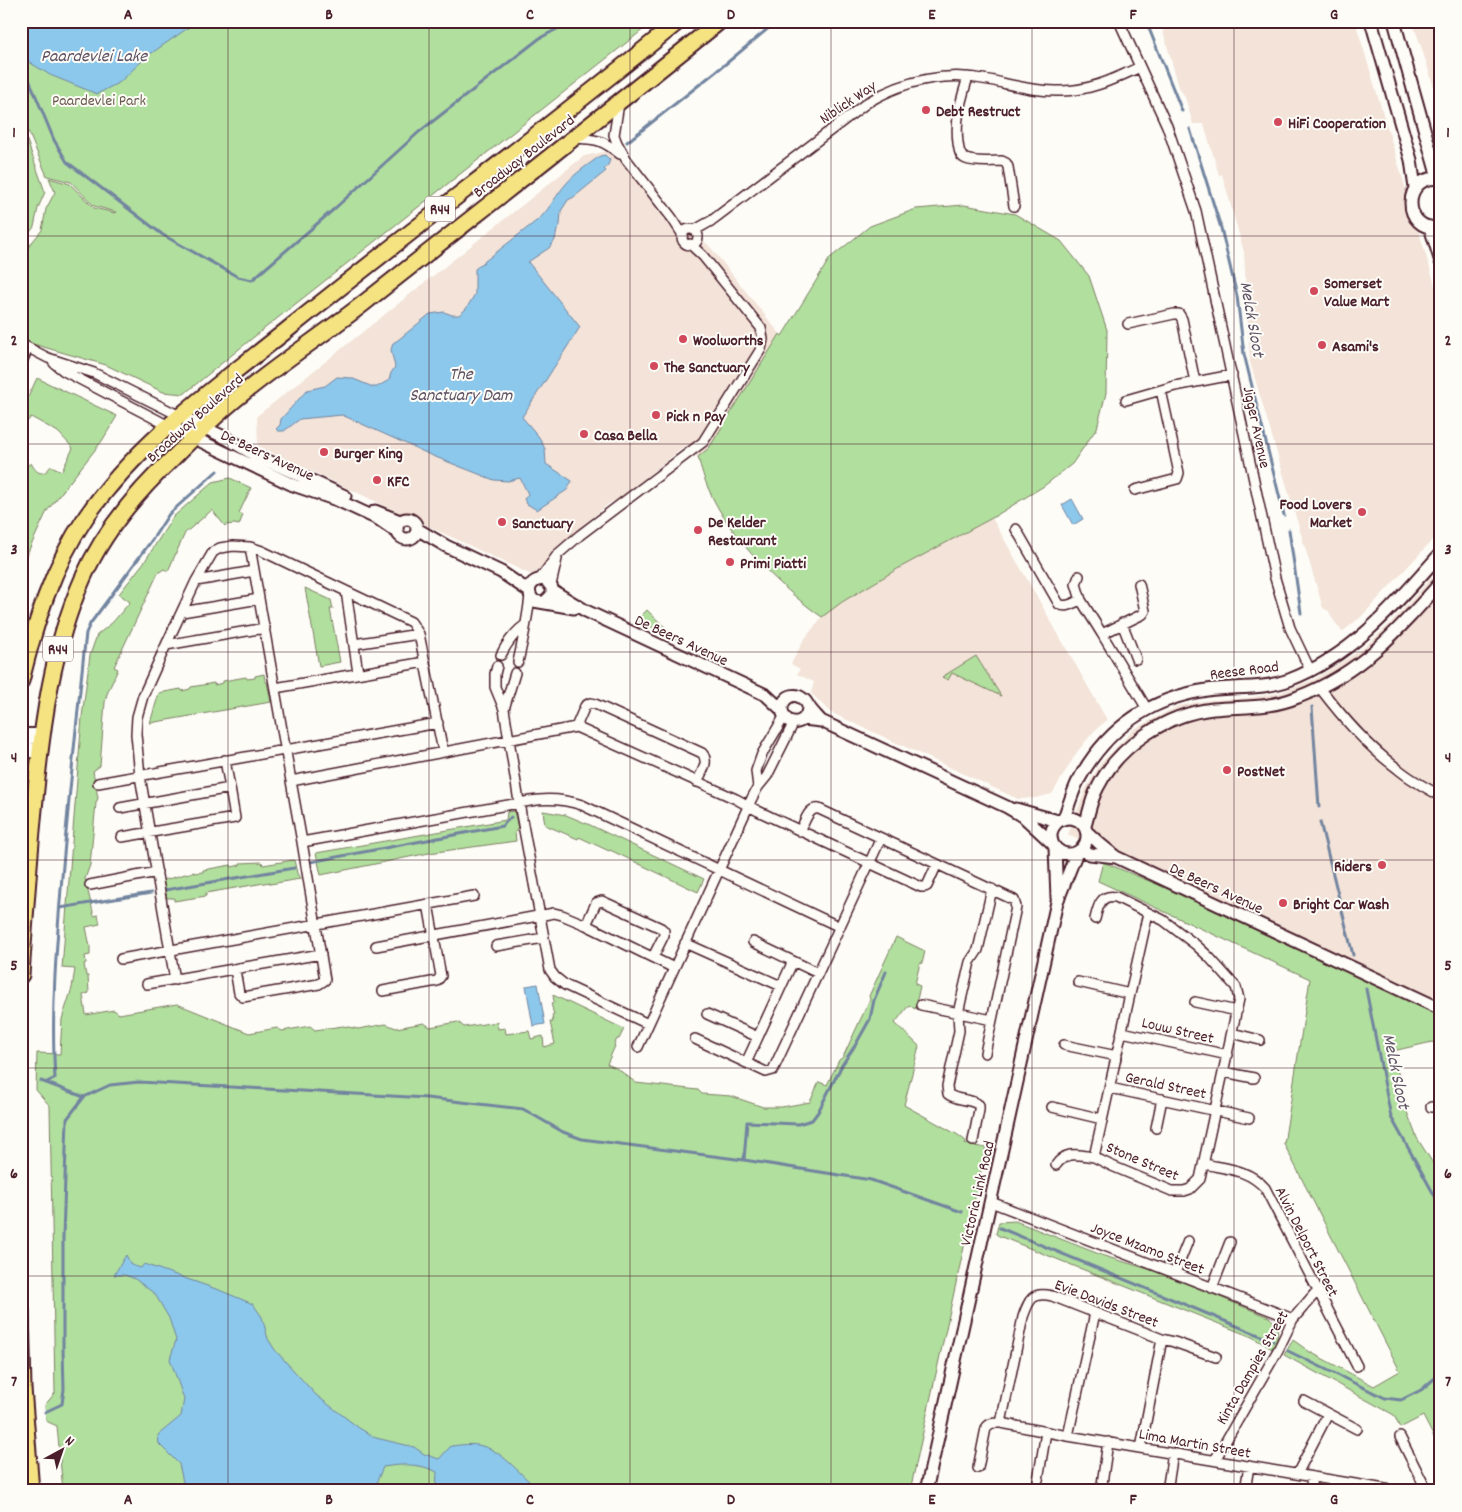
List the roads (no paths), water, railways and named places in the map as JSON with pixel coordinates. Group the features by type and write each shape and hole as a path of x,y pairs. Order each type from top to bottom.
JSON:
{"main road":[{"name":"Broadway Boulevard","path":"21,681 39,614 54,576 71,541 84,520 128,464 174,421 343,285 679,21"},
{"name":"Broadway Boulevard","path":"21,975 26,883 40,751 53,670 63,632 83,577 109,533 126,509 158,472 224,408 348,316 720,21"},
{"path":"21,736 42,736"},
{"path":"21,749 40,751"},
{"path":"21,1310 23,1388 31,1491"}],"street":[{"name":"Jigger Avenue","path":"1119,21 1171,135 1196,211 1275,578 1290,628 1310,670"},
{"path":"1371,21 1411,160 1415,188"},
{"path":"1394,21 1439,179 1423,181 1415,188 1410,198 1410,205 1412,212 1419,222 1435,227 1441,262"},
{"name":"Niblick Way","path":"692,236 705,230 711,222 834,127 879,96 891,90 942,76 968,77 1027,88 1061,91 1092,87 1140,67"},
{"path":"968,77 956,121 960,154 969,160 1002,161 1006,163 1014,206"},
{"path":"518,662 526,620 540,587 558,554 580,535 704,442 761,349 763,339 761,328 703,256 692,236 672,218 626,159 614,136 619,103"},
{"path":"572,138 601,140 626,159"},
{"path":"1128,324 1179,314 1182,319 1195,382"},
{"name":"De Beers Avenue","path":"25,346 48,358 64,370 199,432 293,485 337,500 398,526"},
{"path":"21,364 25,346"},
{"name":"De Beers Avenue","path":"48,358 94,373 174,421"},
{"path":"1126,400 1161,390 1232,375"},
{"path":"1135,490 1174,480 1179,473 1161,390"},
{"name":"De Beers Avenue","path":"199,432 226,438 255,455 398,526"},
{"path":"408,519 412,520 415,524 414,534 402,539 398,526 408,519"},
{"path":"1016,529 1059,604 1063,607 1081,600"},
{"name":"De Beers Avenue","path":"414,534 540,587 586,611 766,695 790,713"},
{"path":"175,980 140,776 136,734 137,717 143,696 166,645 196,581 213,552 220,548 233,546 250,547 262,551 411,622 420,634 444,751"},
{"path":"235,970 239,993 243,997 319,984 325,978 250,547"},
{"name":"Reese Road","path":"1061,820 1076,785 1096,752 1108,738 1131,718 1146,709 1174,698 1207,690 1264,687 1289,680 1310,670 1338,654 1369,630 1441,553"},
{"path":"196,581 254,570"},
{"path":"1079,576 1076,584 1081,600 1146,709"},
{"path":"790,713 821,721 1007,807 1024,817 1066,854 1072,854 1079,851 1086,844 1086,829 1097,787 1125,751 1142,737 1163,724 1183,716 1212,709 1267,706 1298,698 1320,688 1343,675 1387,641 1441,582"},
{"path":"1102,634 1143,614 1145,611 1139,584"},
{"name":"De Beers Avenue","path":"540,587 537,602 586,611"},
{"path":"501,655 508,641 526,620 550,598 540,587"},
{"path":"346,591 358,673"},
{"path":"182,612 259,599"},
{"path":"1122,623 1136,659"},
{"path":"166,645 265,628"},
{"path":"354,644 420,634"},
{"path":"275,688 425,662"},
{"path":"497,666 495,674 496,687 504,709 550,970 559,982 648,1024"},
{"path":"504,709 515,674"},
{"path":"1320,688 1346,721 1377,752 1399,770 1441,796"},
{"path":"638,1046 748,806 758,787 767,776 784,741 790,713 790,696 804,699 821,721"},
{"path":"576,726 585,706 590,703 631,720 704,755 706,762 697,782"},
{"path":"790,713 807,715 808,706"},
{"path":"758,787 756,771 762,754 790,713"},
{"path":"98,783 438,722"},
{"path":"291,780 576,726 923,888 927,886 937,864"},
{"path":"774,735 784,741"},
{"path":"122,837 235,818 225,760"},
{"path":"120,808 230,788"},
{"path":"302,842 519,802 542,799 573,802 840,927"},
{"path":"1007,807 1061,820 1076,819 1086,829"},
{"path":"800,831 810,811 817,808 1014,900 1016,904 985,1053"},
{"path":"1054,845 1052,831 1061,820"},
{"name":"De Beers Avenue","path":"1086,829 1116,858 1441,1009"},
{"path":"695,1039 766,1072 773,1070 881,838"},
{"name":"Victoria Link Road","path":"1054,845 1057,902"},
{"name":"De Beers Avenue","path":"1079,851 1116,858"},
{"name":"Victoria Link Road","path":"926,1491 1057,902 1079,851"},
{"path":"90,885 156,872"},
{"path":"973,1141 979,1110 978,1105 974,1102 953,1098 948,1094 947,1090 959,1031 958,1013 970,962 978,950 992,889"},
{"path":"121,959 474,896"},
{"path":"1095,919 1101,901 1109,897 1116,897 1148,913"},
{"path":"586,925 596,903 602,901 661,928 664,935 653,957"},
{"path":"383,991 437,980 441,976 428,904"},
{"path":"376,946 554,913 586,925 674,968"},
{"name":"Stone Street","path":"1148,913 1173,927 1209,957 1238,991 1240,999 1200,1179 1190,1189 1178,1192 1094,1157 1148,913"},
{"path":"496,946 544,938"},
{"path":"753,942 818,973"},
{"path":"686,943 781,986"},
{"path":"147,984 321,954"},
{"path":"746,1063 792,961"},
{"path":"1078,982 1130,994"},
{"path":"1195,1002 1237,1011"},
{"path":"920,1005 992,1020"},
{"path":"707,1014 758,1037"},
{"name":"Louw Street","path":"1122,1032 1228,1055"},
{"path":"1232,1033 1260,1040"},
{"path":"1064,1045 1116,1056"},
{"path":"1224,1072 1254,1078"},
{"name":"Gerald Street","path":"1110,1088 1249,1118"},
{"path":"1156,1128 1162,1099"},
{"path":"1052,1107 1102,1119"},
{"path":"1056,1165 1061,1158 1068,1155 1094,1157"},
{"name":"Alvin Delport Street","path":"1204,1164 1246,1173 1257,1179 1265,1188 1357,1366"},
{"name":"Joyce Mzamo Street","path":"991,1202 1293,1319"},
{"path":"1175,1273 1188,1241"},
{"path":"1212,1288 1230,1242"},
{"name":"Kinta Dampies Street","path":"1214,1460 1278,1350 1293,1319 1317,1290"},
{"name":"Evie Davids Street","path":"1001,1423 1023,1317 1028,1303 1035,1296 1043,1294 1162,1339 1141,1448"},
{"path":"1068,1436 1095,1313"},
{"path":"1162,1339 1216,1358"},
{"path":"1304,1401 1357,1430"},
{"path":"1297,1474 1328,1414"},
{"name":"Lima Martin Street","path":"978,1468 988,1424 1001,1423 1068,1436 1312,1476 1376,1489 1397,1491"},
{"path":"1038,1480 1046,1432"},
{"path":"1400,1438 1427,1491"},
{"path":"1101,1491 1108,1442"},
{"path":"1166,1491 1173,1453"},
{"path":"1245,1491 1250,1466"},
{"path":"1310,1491 1312,1476"}],"water":[{"name":"Paardevlei Lake","path":"21,21 198,21 146,57 120,82 97,94 50,75 21,57"},
{"name":"The Sanctuary Dam","path":"605,155 610,160 604,169 606,171 568,200 561,211 560,225 555,240 549,248 528,262 580,327 522,417 539,437 545,449 546,464 572,481 567,490 537,510 527,504 524,499 528,494 520,478 508,481 494,480 433,456 342,415 300,419 284,431 276,429 280,425 281,419 307,390 325,386 337,377 351,378 373,387 377,387 389,380 395,367 391,350 393,343 430,314 444,312 459,315 466,309 475,294 475,269 540,218 573,176 600,156"},
{"path":"1072,499 1083,519 1073,525 1062,505"},
{"path":"538,984 545,1024 533,1026 526,986"},
{"path":"126,1255 131,1265 141,1268 144,1264 253,1304 262,1317 268,1339 275,1350 316,1395 359,1428 376,1438 414,1447 424,1454 439,1459 451,1446 470,1444 482,1446 498,1453 541,1491 436,1491 437,1472 424,1467 404,1465 383,1467 373,1491 185,1491 179,1464 159,1444 158,1435 181,1416 184,1399 170,1359 176,1340 169,1318 155,1294 135,1279 125,1275 114,1275"}],"waterway":[{"path":"21,60 54,140 67,162 163,235 238,277 252,280 419,132 540,38 572,21"},
{"path":"627,142 777,21"},
{"name":"Melck Sloot","path":"1146,21 1182,111"},
{"name":"Melck Sloot","path":"1190,129 1221,228 1237,296 1244,354 1284,515"},
{"path":"47,1082 55,1078 54,1007 57,936 86,633 90,624 169,514 217,471"},
{"name":"Melck Sloot","path":"1289,530 1301,613"},
{"name":"Melck Sloot","path":"1312,707 1319,807"},
{"path":"310,862 502,826 511,817"},
{"name":"Melck Sloot","path":"1320,822 1353,955"},
{"path":"165,890 294,868"},
{"path":"60,908 151,893"},
{"path":"744,1160 747,1122 798,1124 812,1120 870,1019 874,1000 886,972"},
{"name":"Melck Sloot","path":"1366,989 1391,1117 1441,1207"},
{"path":"41,1081 84,1097"},
{"path":"45,1412 62,1404 64,1389 63,1237 67,1119 84,1097 110,1085 139,1082 427,1098 523,1109 563,1132 582,1139 744,1160 871,1180 962,1212"},
{"path":"1000,1228 1273,1341"},
{"path":"1288,1351 1385,1398 1401,1400 1421,1390 1441,1373"}],"place":[{"name":"Debt Restruct","path":"926,110"},
{"name":"HiFi Cooperation","path":"1278,122"},
{"name":"Somerset Value Mart","path":"1314,291"},
{"name":"Woolworths","path":"683,339"},
{"name":"Asami's","path":"1322,345"},
{"name":"The Sanctuary","path":"654,366"},
{"name":"Pick n Pay","path":"656,415"},
{"name":"Casa Bella","path":"584,434"},
{"name":"Burger King","path":"324,452"},
{"name":"KFC","path":"377,480"},
{"name":"Food Lovers Market","path":"1362,512"},
{"name":"Sanctuary","path":"502,522"},
{"name":"De Kelder Restaurant","path":"698,530"},
{"name":"Primi Piatti","path":"730,562"},
{"name":"PostNet","path":"1227,770"},
{"name":"Riders","path":"1382,865"},
{"name":"Bright Car Wash","path":"1283,903"}],"park label":[{"name":"Paardevlei Park","path":"99,99"}]}
